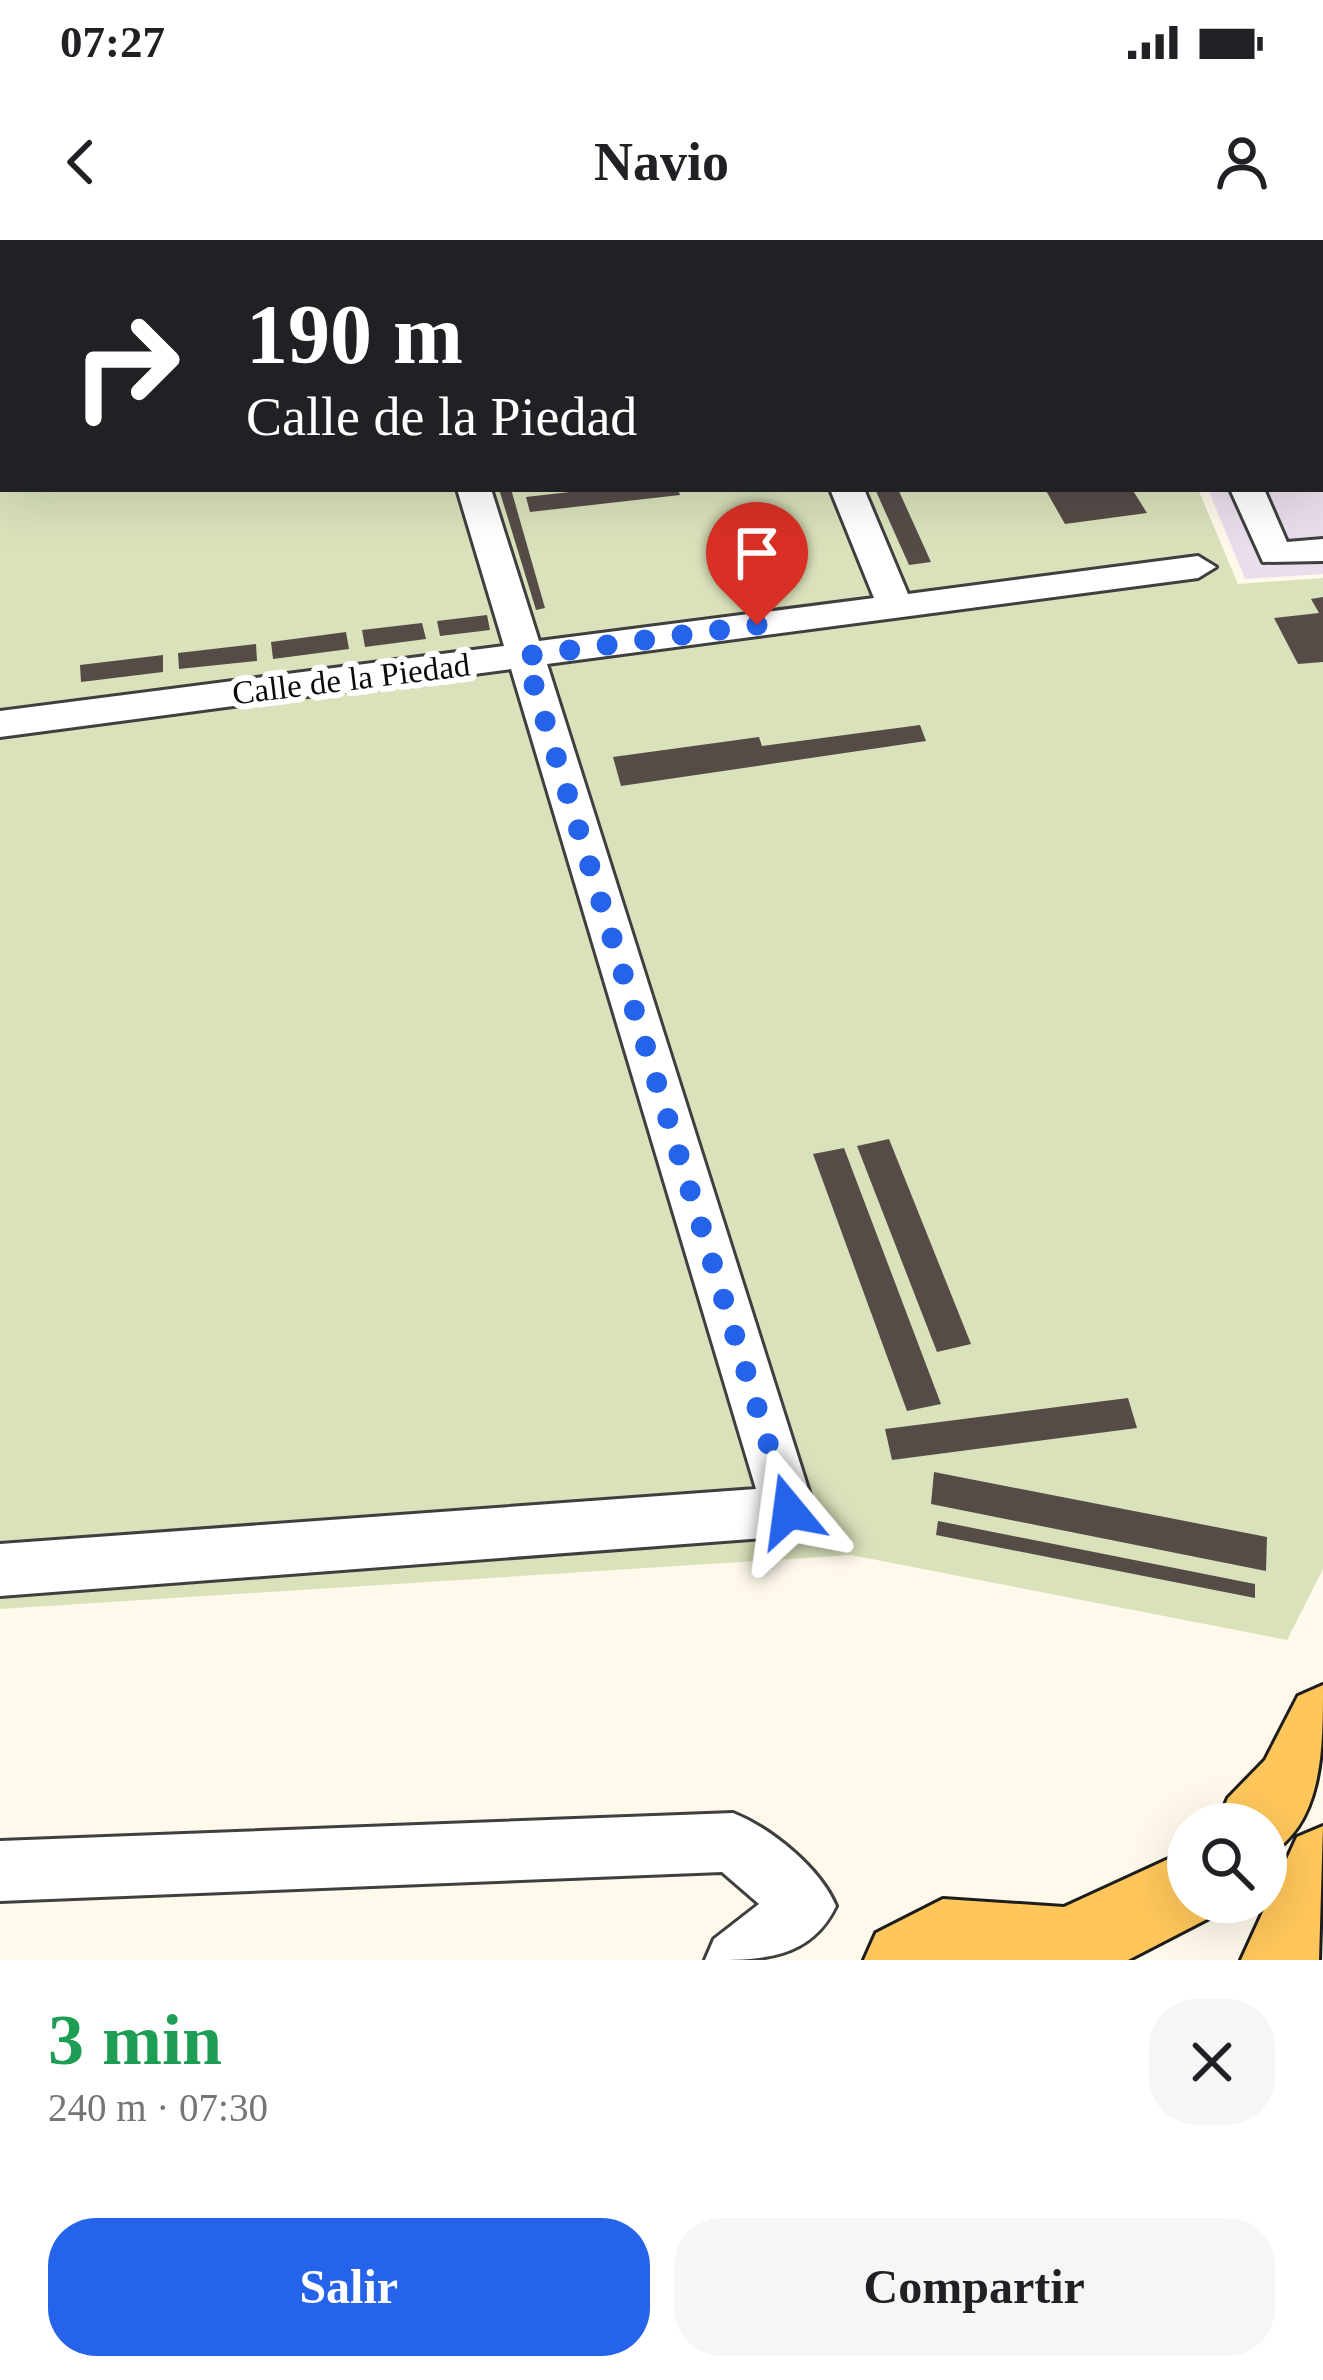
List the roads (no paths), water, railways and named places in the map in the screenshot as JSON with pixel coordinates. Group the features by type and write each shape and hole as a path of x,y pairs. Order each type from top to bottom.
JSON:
{"main road":[{"path":"1274,1803 1291,1786 1323,1721"},
{"path":"1280,1960 1323,1863"},
{"path":"903,1960 943,1936 1078,1953 1167,1900"}],"street":[{"path":"0,1570 789,1511 474,492"},
{"path":"848,492 896,607"},
{"path":"1247,492 1275,554 1323,550"},
{"name":"Calle de la Piedad","path":"1,724 1198,567"},
{"path":"0,1870 733,1842 806,1906 735,1960"}]}
